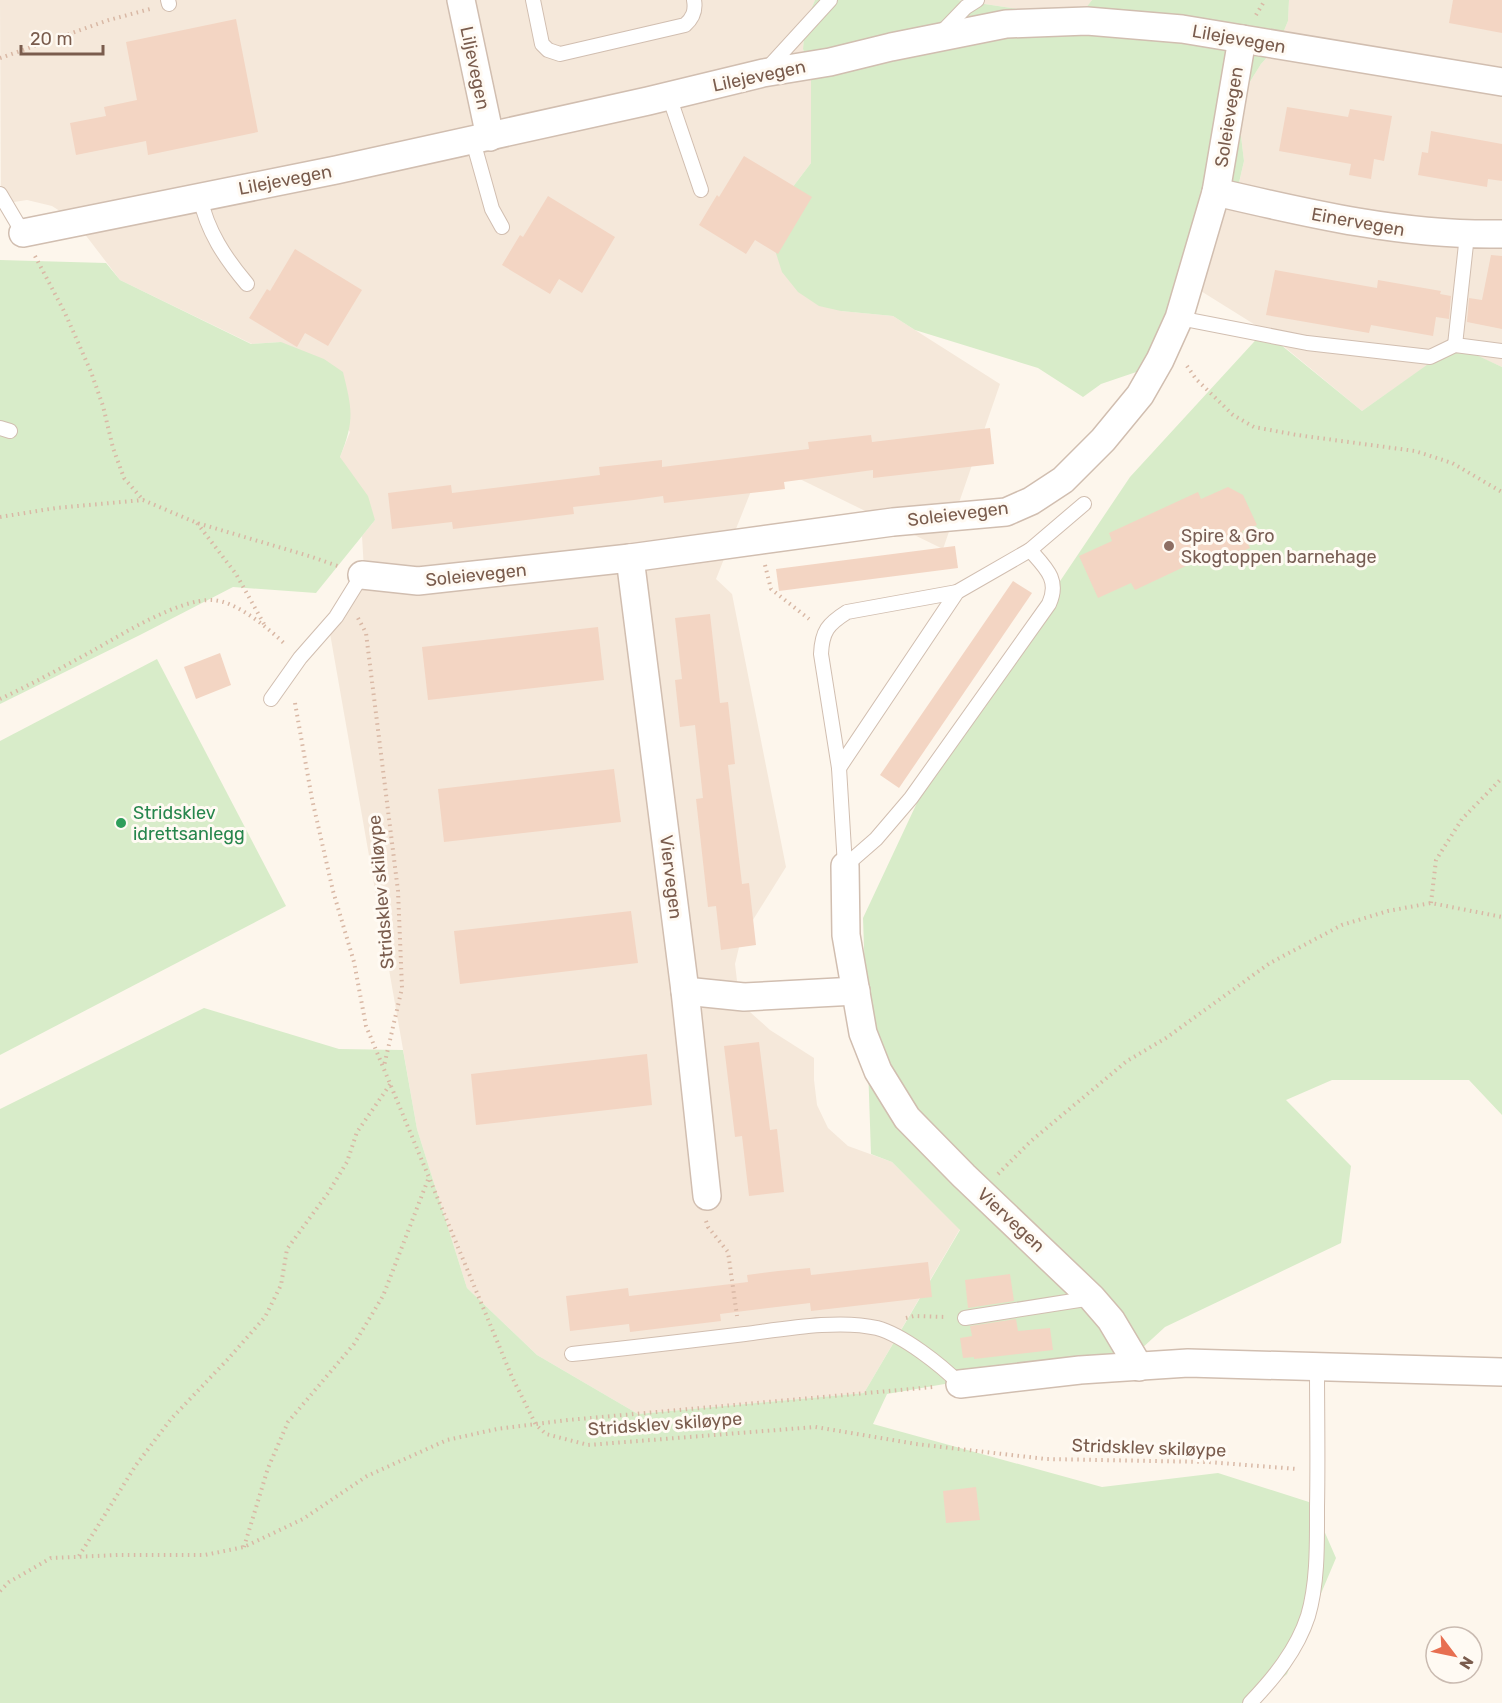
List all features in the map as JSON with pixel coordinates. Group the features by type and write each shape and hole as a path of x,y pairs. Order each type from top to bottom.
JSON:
{"street":[{"name":"Liljevegen","path":"460,0 481,139"},
{"name":"Lilejevegen","path":"23,232 481,139 764,73 830,62 1006,24 1087,21 1182,29 1502,82"},
{"name":"Soleievegen","path":"362,575 418,581 630,558 893,522 1006,512 1031,501 1062,480 1103,440 1140,395 1174,330 1216,192 1242,39"},
{"name":"Einervegen","path":"1216,192 1297,211 1404,230 1467,235 1502,234"},
{"name":"Viervegen","path":"630,558 685,992 707,1196"},
{"name":"Viervegen","path":"844,866 846,935 863,1033 878,1071 908,1118 981,1192 1092,1298 1111,1320 1138,1366"},
{"path":"685,992 744,997 856,991"},
{"path":"960,1384 1080,1371 1188,1363 1502,1372"}],"lane":[{"path":"533,0 542,44 548,50 560,54 685,25 692,18 694,0"},
{"path":"764,73 830,0"},
{"path":"937,38 977,0"},
{"path":"669,96 701,190"},
{"path":"481,139 492,209 502,228"},
{"path":"0,194 23,232"},
{"path":"200,197 204,216 215,239 228,261 248,284"},
{"path":"1455,345 1467,235"},
{"path":"1174,330 1430,357 1455,345 1502,351"},
{"path":"844,866 838,768 821,654 822,639 826,630 833,621 847,612 957,592 1030,550 1084,504"},
{"path":"844,866 876,839 911,798 1049,604 1054,592 1052,580 1030,550"},
{"path":"271,699 300,658 336,617 362,575"},
{"path":"838,768 957,592"},
{"path":"965,1318 1092,1298"},
{"path":"572,1354 805,1327 856,1325 877,1328 894,1335 941,1366 960,1384"},
{"path":"1250,1703 1273,1679 1294,1647 1308,1616 1314,1585 1316,1550 1317,1365"}],"path":[{"path":"0,58 169,2"},
{"path":"23,232 65,313 91,372 124,478 143,500 196,523 309,556 362,575"},
{"path":"1174,330 1196,379 1233,415 1254,427 1415,451 1452,463 1502,492"},
{"path":"0,517 56,508 143,500"},
{"path":"196,523 236,574 264,625"},
{"path":"760,540 771,590 798,612 826,630"},
{"name":"Stridsklev skiløype","path":"347,598 366,633 398,891 402,988 384,1067"},
{"path":"0,699 152,618 195,603 214,600 238,609 264,625 300,658 295,705 312,799 333,891 354,962 366,1026 512,1377 536,1425"},
{"path":"1431,903 1436,860 1462,819 1502,778"},
{"path":"981,1192 1031,1141 1126,1061 1166,1038 1270,963 1342,925 1388,911 1431,903 1502,917"},
{"path":"79,1557 136,1465 171,1419 265,1317 281,1285 287,1249 347,1162 357,1132 391,1083"},
{"path":"244,1547 268,1468 288,1422 354,1344 383,1296 430,1176"},
{"path":"707,1196 702,1211 708,1227 728,1252 740,1335"},
{"path":"877,1328 914,1316 965,1318"},
{"path":"0,1591 9,1582 51,1558 206,1555 244,1547 303,1519 367,1476 447,1440 536,1425 960,1384"},
{"name":"Stridsklev skiløype","path":"536,1425 546,1434 588,1445 815,1427 916,1444 1046,1459 1208,1462 1318,1471"}],"shaded area":[{"path":"0,0 815,0 805,24 803,49 811,74 811,163 789,192 841,311 893,316 1000,384 943,549 763,461 716,579 732,594 786,867 741,939 735,964 738,989 750,1012 770,1030 814,1058 817,1105 828,1128 848,1146 892,1162 960,1229 864,1393 638,1414 537,1355 467,1288 417,1129 328,622 364,570 362,536 375,520 340,457 350,432 281,342 252,344 120,280 74,220 52,206 27,200 1,204"},
{"path":"958,0 1092,0 1079,18"},
{"path":"1289,0 1502,0 1502,367 1455,346 1362,411 1265,331 1188,283 1209,232 1238,187 1244,161 1241,136 1230,114 1261,64 1278,45 1288,21"}],"green space":[{"path":"815,0 958,0 1078,18 1092,0 1289,0 1288,21 1278,45 1261,64 1230,114 1241,136 1244,161 1238,187 1220,214 1151,367 1101,384 1083,397 1038,368 915,330 893,316 841,311 819,306 798,292 782,272 774,247 789,192 811,163 811,74 803,49 805,24"},
{"path":"0,260 106,263 120,280 251,344 281,342 324,359 343,372 350,405 350,424 340,457 368,496 375,520 316,593 233,587 0,704"},
{"path":"1264,331 1362,411 1455,345 1502,367 1502,1115 1469,1080 1332,1080 1286,1100 1351,1166 1341,1243 1165,1327 1140,1350 887,1394 873,1424 1102,1487 1218,1473 1312,1503 1336,1558 1287,1674 1253,1703 0,1703 0,1109 204,1008 339,1049 403,1050 417,1129 467,1288 537,1355 638,1414 864,1393 960,1230 892,1162 871,1154 863,918 930,775 1130,477"},
{"name":"Stridsklev idrettsanlegg","path":"157,659 286,906 0,1055 0,741"}],"building":[{"path":"1453,0 1502,0 1502,33 1449,23"},
{"path":"236,19 258,132 148,155 146,141 76,155 70,123 106,116 104,107 137,100 126,42"},
{"path":"1287,107 1348,117 1350,109 1392,116 1384,161 1374,159 1371,179 1349,175 1351,164 1279,151"},
{"path":"1431,131 1502,144 1502,181 1488,179 1487,187 1418,175 1422,152 1428,153"},
{"path":"744,156 812,197 778,254 755,240 746,254 699,225"},
{"path":"548,196 615,237 582,293 559,279 550,294 502,265 520,235 523,237"},
{"path":"295,249 362,290 328,346 305,333 297,347 249,318 267,289 270,291"},
{"path":"1491,255 1502,256 1502,329 1467,322 1469,298 1482,300"},
{"path":"1275,270 1377,288 1378,280 1441,291 1440,294 1451,296 1449,319 1436,317 1433,336 1371,325 1369,333 1266,315"},
{"path":"990,428 994,464 873,478 873,470 784,482 785,489 664,503 663,496 573,507 574,514 453,529 452,522 392,529 388,493 451,485 452,493 600,475 599,467 662,460 662,467 809,449 808,442 871,435 872,442"},
{"path":"1228,487 1243,495 1257,525 1242,531 1250,548 1226,558 1222,549 1135,590 1131,583 1098,598 1079,556 1112,541 1109,533 1198,492 1201,499"},
{"path":"955,546 958,568 779,591 776,569"},
{"path":"1013,581 1032,593 899,788 880,775"},
{"path":"710,614 720,703 728,702 735,764 728,765 742,884 749,883 756,945 721,950 716,906 708,907 696,799 703,798 695,725 680,727 675,680 682,679 675,618"},
{"path":"598,627 604,680 428,700 422,647"},
{"path":"220,653 231,685 196,699 184,667"},
{"path":"614,769 621,822 444,842 438,789"},
{"path":"631,911 638,963 460,984 454,931"},
{"path":"759,1042 770,1130 777,1129 784,1192 749,1196 742,1136 735,1137 724,1046"},
{"path":"647,1054 652,1105 476,1125 471,1074"},
{"path":"928,1262 932,1297 811,1311 810,1303 720,1314 721,1321 630,1332 629,1324 570,1331 566,1296 628,1288 629,1296 748,1282 747,1275 778,1271 810,1268 811,1275"},
{"path":"1010,1274 1014,1301 968,1308 965,1280"},
{"path":"1016,1319 1018,1331 1050,1328 1053,1350 974,1359 974,1357 963,1358 960,1338 972,1336 970,1326"},
{"path":"976,1487 980,1520 946,1523 943,1491"}],"place":[{"name":"Spire & Gro Skogtoppen barnehage","path":"1169,546"},
{"name":"Stridsklev idrettsanlegg","path":"121,823"}]}
